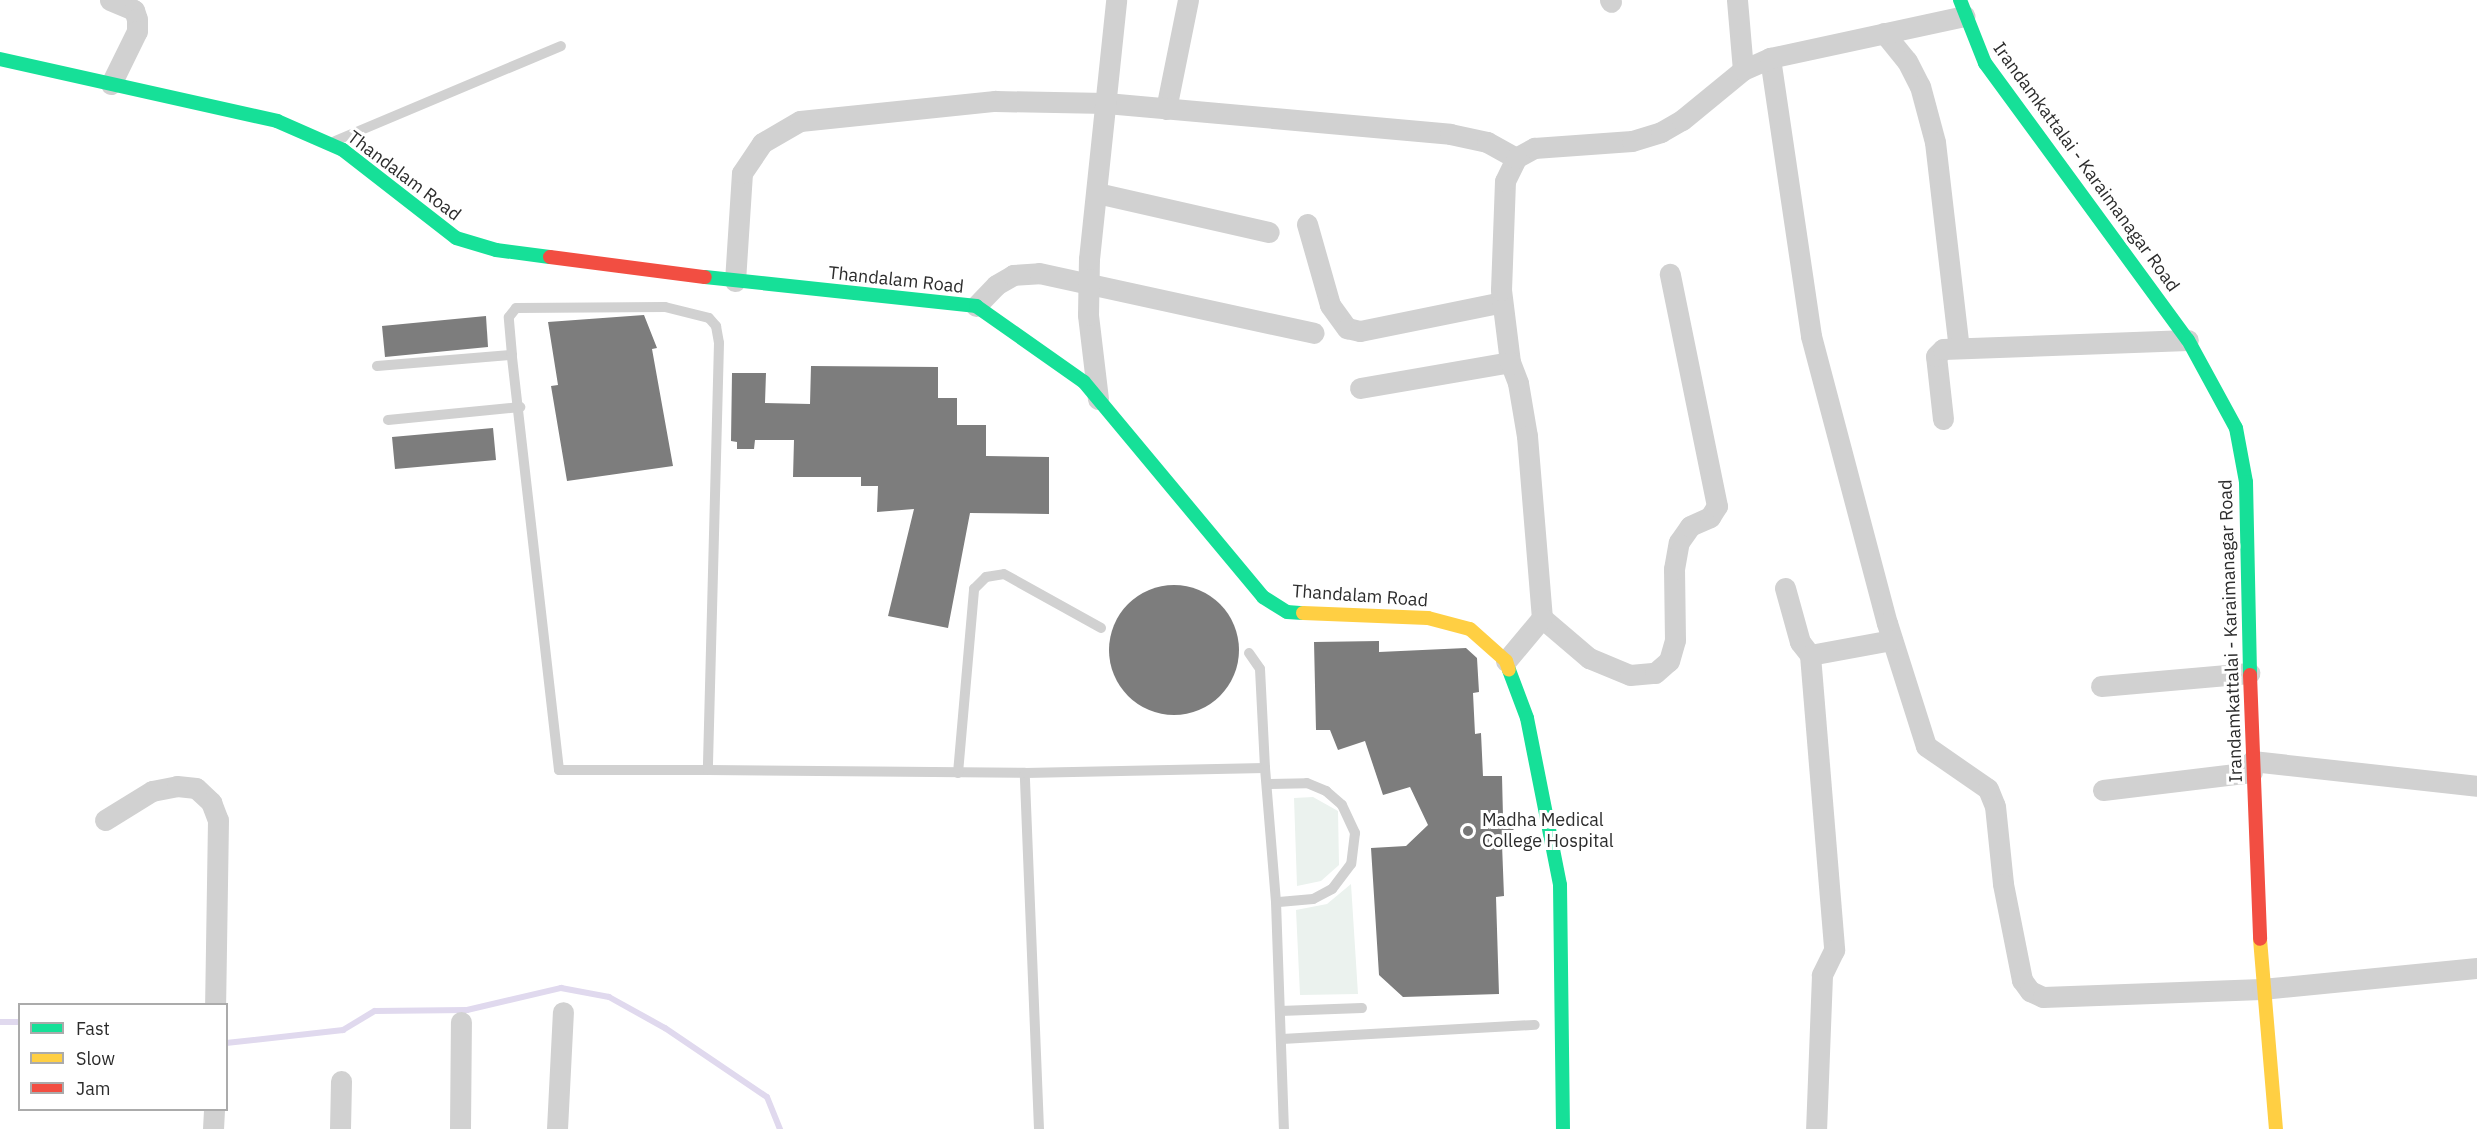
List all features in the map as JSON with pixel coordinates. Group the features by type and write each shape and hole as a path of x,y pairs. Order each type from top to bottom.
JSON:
{"street":[{"path":"110,0 123,3 134,10 137,19 137,31 111,84"},
{"path":"1098,399 1088,315 1089,282 1116,0"},
{"path":"1166,109 1188,0"},
{"path":"1737,0 1743,70"},
{"path":"1506,661 1542,618 1527,436 1518,383 1510,362 1502,302 1505,181 1516,158 1534,148 1632,141 1661,132 1682,120 1743,70 1770,58 1884,33 1962,8"},
{"name":"Irandamkattalai - Karaimanagar Road","path":"1962,8 1985,63 2188,340 2236,428 2246,482 2249,673 2262,989 2276,1129"},
{"path":"1884,33 1907,61 1920,86 1935,142 1959,348"},
{"path":"1770,58 1811,336 1892,640 1926,746 1988,789 1995,806 2003,884 2022,980 2030,991 2043,997 2262,989 2477,968"},
{"name":"Thandalam Road","path":"0,59 277,122 329,143 456,238 496,250 735,281 976,306 1084,382 1263,597 1287,612 1428,618 1470,629 1506,661 1527,718 1560,885 1563,1129"},
{"path":"735,281 742,173 762,143 800,121 995,101 1106,103 1450,134 1486,142 1516,158"},
{"path":"1097,193 1269,232"},
{"path":"1307,224 1330,305 1347,328 1360,331 1502,302"},
{"path":"976,306 996,285 1013,275 1039,273 1089,282 1314,333"},
{"path":"1542,618 1589,658 1630,675 1655,673 1669,661 1675,640 1674,569 1679,542 1690,526 1710,517 1717,506 1670,274"},
{"path":"1943,419 1936,356 1943,349 2188,340"},
{"path":"1360,388 1510,362"},
{"path":"1785,588 1800,642 1810,655 1834,950 1822,975 1816,1129"},
{"path":"1810,655 1892,640"},
{"path":"2101,686 2249,673"},
{"path":"2103,790 2252,767 2477,786"},
{"path":"105,820 152,791 177,786 196,788 211,802 218,820 215,1003"},
{"path":"557,1129 563,1012"},
{"path":"460,1129 461,1022"},
{"path":"340,1081 340,1129"},
{"path":"213,1129 214,1111"}],"lane":[{"path":"329,143 561,46"},
{"path":"708,770 719,343 716,326 709,318 665,307 516,308 509,317 512,355 520,407 559,770 1025,773 1265,768"},
{"path":"377,366 512,355"},
{"path":"388,420 520,407"},
{"path":"958,773 974,589 986,577 1004,574 1101,628"},
{"path":"1249,652 1260,669 1276,902 1284,1129"},
{"path":"1025,773 1039,1129"},
{"path":"1268,784 1296,782 1326,791 1342,805 1355,833 1351,864 1332,889 1313,899 1276,902"},
{"path":"1280,1011 1362,1008"},
{"path":"1282,1039 1535,1025"}],"shaded area":[{"path":"1313,797 1338,811 1339,865 1321,881 1297,886 1294,798"},
{"path":"1351,884 1358,994 1300,995 1296,910 1327,904"}],"building":[{"path":"644,315 657,348 652,349 673,466 567,481 551,386 558,385 548,322"},
{"path":"486,316 488,347 385,357 382,326"},
{"path":"811,366 938,367 938,398 957,398 957,425 986,425 986,456 1049,457 1049,514 970,513 948,628 888,616 914,509 877,512 878,486 861,486 861,477 793,477 794,440 755,440 754,449 737,449 737,442 731,441 732,373 766,373 765,403 810,404"},
{"path":"493,428 496,460 395,469 392,437"},
{"path":"1174,585 1199,590 1220,604 1234,625 1239,650 1234,675 1220,696 1199,710 1174,715 1149,710 1128,696 1114,675 1109,650 1114,625 1128,604 1149,590"},
{"name":"Madha Medical College Hospital","path":"1379,641 1379,652 1466,648 1477,658 1479,692 1473,693 1475,734 1481,733 1483,776 1502,776 1503,817 1513,818 1514,843 1502,844 1504,896 1496,897 1499,994 1403,997 1379,975 1371,848 1406,846 1428,825 1410,787 1383,795 1365,741 1338,750 1330,730 1316,730 1314,642"}],"waterway":[{"path":"228,1043 343,1030 375,1011 467,1010 561,988 609,997 665,1028 767,1097 780,1129"},
{"path":"0,1022 18,1022"}],"traffic: fast":[{"path":"1960,0 1985,63 2188,340 2236,428 2246,482 2250,675"},
{"path":"0,59 277,121 343,150 456,238 496,250 550,257"},
{"path":"705,277 976,306 1084,382 1263,597 1287,612 1303,613"},
{"path":"1509,670 1527,718 1560,885 1563,1129"}],"traffic: slow":[{"path":"1303,613 1428,618 1470,629 1506,661 1509,670"},
{"path":"2260,939 2276,1129"}],"traffic: jam":[{"path":"550,257 705,277"},
{"path":"2250,675 2260,939"}],"place":[{"name":"Madha Medical College Hospital","path":"1468,831"}]}
